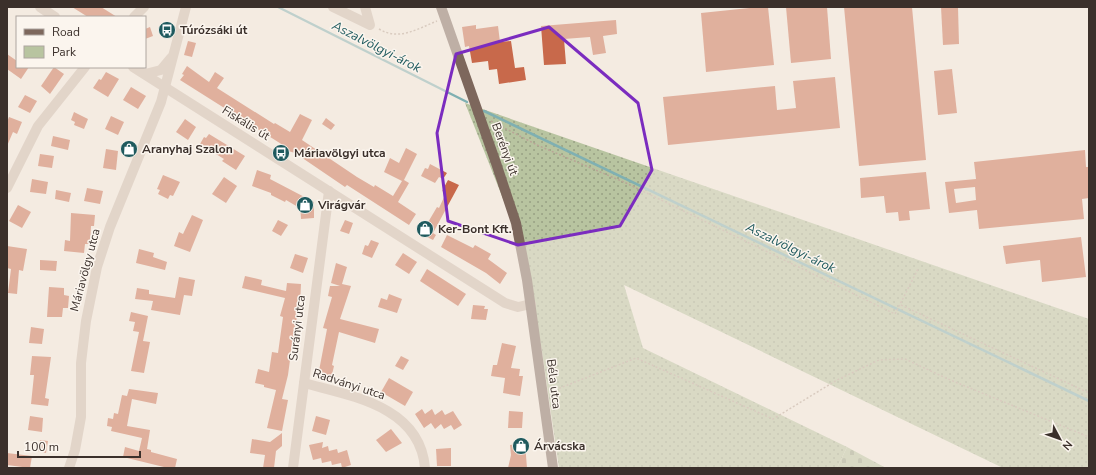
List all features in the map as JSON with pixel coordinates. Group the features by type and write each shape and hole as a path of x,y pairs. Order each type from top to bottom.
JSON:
{"main road":[{"name":"Berényi út","path":"440,7 479,114 516,223 531,304"},
{"name":"Béla utca","path":"531,304 553,468"}],"street":[{"path":"40,7 54,16"},
{"path":"135,16 144,7"},
{"path":"165,87 186,7"},
{"path":"333,7 370,24"},
{"path":"365,7 370,24"},
{"path":"145,74 161,70 173,55"},
{"path":"7,188 38,126 84,68"},
{"name":"Fiskális út","path":"135,68 505,303 518,306 531,304"},
{"name":"Máriavölgy utca","path":"69,468 75,450 81,417 81,363 86,321 97,267 110,227 165,87"},
{"name":"Surányi utca","path":"293,468 329,191"},
{"name":"Radványi utca","path":"304,383 371,402 393,413 410,430 417,441 425,468"}],"path":[{"path":"370,24 386,34 396,36 406,34 444,18"},
{"path":"479,114 537,145 626,183 894,314 901,305 918,269"},
{"path":"901,305 1089,393"},
{"path":"560,388 636,358 772,419 837,380 879,360 905,359 948,379 1089,437"}],"highlighted area":[{"path":"549,27 638,103 652,170 620,226 518,245 448,221 437,133 456,54"}],"green space":[{"path":"465,103 1089,319 1089,468 1003,468 624,285 643,348 847,447 837,468 559,468 541,345 521,244"},
{"path":"847,447 886,468 837,468"}],"building":[{"path":"72,7 101,7 115,16 86,16"},
{"path":"768,7 774,65 706,72 701,13"},
{"path":"786,7 827,7 831,59 791,63"},
{"path":"844,7 912,7 926,160 859,166"},
{"path":"941,7 958,7 959,44 943,45"},
{"path":"616,20 617,34 603,36 606,53 593,55 590,37 564,39 566,64 544,65 541,26"},
{"path":"476,25 476,29 498,26 500,42 511,41 515,68 524,67 526,80 499,84 497,69 489,70 488,61 472,63 469,46 465,47 462,27"},
{"path":"150,27 153,36 146,39 146,29"},
{"path":"188,41 196,43 192,57 184,55"},
{"path":"7,54 16,60 16,68 28,68 21,79 7,69"},
{"path":"187,66 209,82 215,72 224,78 217,88 274,124 275,123 290,132 300,114 312,120 302,140 357,177 374,187 375,185 393,196 402,181 384,172 390,158 399,163 406,148 417,154 404,180 409,183 398,202 416,214 409,225 347,185 345,187 295,153 285,150 286,147 180,80 184,75 182,74"},
{"path":"53,68 64,74 50,94 41,86"},
{"path":"952,69 957,113 938,115 934,71"},
{"path":"106,72 119,79 108,97 93,88"},
{"path":"835,77 840,128 668,145 663,97 775,86 777,110 796,108 793,81"},
{"path":"131,87 146,96 138,109 123,100"},
{"path":"25,95 37,101 30,113 18,107"},
{"path":"74,112 88,119 84,129 74,125 75,122 71,120"},
{"path":"111,116 124,122 118,135 105,129"},
{"path":"9,117 22,122 17,134 13,132 7,146 7,122"},
{"path":"326,118 335,125 331,130 322,124"},
{"path":"185,119 196,127 188,140 176,132"},
{"path":"209,134 245,156 236,170 222,161 224,159 200,144 204,137 206,138"},
{"path":"53,136 70,140 68,150 51,146"},
{"path":"106,149 118,151 116,170 103,168"},
{"path":"1085,150 1086,167 1089,167 1089,198 1082,199 1084,219 979,229 977,210 949,213 945,182 976,179 974,162","holes":["975,187 976,200 956,203 954,189"]},
{"path":"40,154 54,156 52,168 38,166"},
{"path":"430,164 447,173 443,179 439,177 435,183 421,176 425,168 428,169"},
{"path":"257,170 271,175 270,179 314,202 314,218 301,219 300,202 298,207 286,200 285,202 271,195 271,193 252,186"},
{"path":"926,172 930,209 909,211 910,220 899,221 898,212 886,213 884,196 861,198 860,178"},
{"path":"163,175 180,182 173,196 170,195 168,199 158,194 160,190 157,189"},
{"path":"224,177 237,186 226,203 212,194"},
{"path":"32,179 48,182 46,194 30,192"},
{"path":"448,180 459,185 433,233 436,235 433,240 419,233 425,223 427,224 437,207 439,208 446,193 442,191"},
{"path":"87,188 103,191 100,204 84,201"},
{"path":"56,190 71,193 69,202 55,199"},
{"path":"18,205 31,212 22,228 9,221"},
{"path":"71,213 95,215 94,226 91,226 90,244 85,244 84,253 64,251 65,240 70,241"},
{"path":"192,215 203,220 190,252 174,246 179,232 183,234"},
{"path":"278,220 288,225 281,236 272,231"},
{"path":"345,220 353,223 349,234 340,231"},
{"path":"447,235 473,248 475,245 491,254 488,259 507,273 500,284 486,273 441,247"},
{"path":"1081,237 1086,277 1042,282 1040,260 1006,264 1003,246"},
{"path":"371,240 379,243 372,258 362,254 365,245 368,246"},
{"path":"7,246 27,249 23,271 19,270 17,294 8,293 11,269 7,268"},
{"path":"139,249 154,253 153,257 167,262 165,270 136,263"},
{"path":"403,253 417,262 409,274 395,265"},
{"path":"295,254 308,258 303,273 290,268"},
{"path":"40,260 57,261 56,271 40,270"},
{"path":"336,263 347,267 342,284 351,286 340,319 379,329 375,343 339,332 332,365 334,366 331,379 318,376 327,329 323,328 332,297 328,296 330,286 340,286 331,283"},
{"path":"427,269 466,294 458,306 420,281"},
{"path":"245,276 262,280 261,285 286,291 287,283 301,284 300,305 294,330 296,330 294,346 292,345 288,375 282,399 288,400 282,431 267,428 276,390 255,383 258,369 269,372 272,352 278,353 283,317 280,316 285,298 242,288"},
{"path":"179,277 195,280 192,296 184,295 180,315 151,310 153,301 135,299 137,288 149,290 149,294 175,298"},
{"path":"49,287 64,288 64,295 69,296 68,308 63,308 62,317 47,317"},
{"path":"389,294 402,299 397,313 378,307 381,298 387,300"},
{"path":"473,305 485,306 484,309 488,309 486,320 471,319"},
{"path":"131,312 148,316 143,341 150,342 144,373 131,371 139,332 133,331 135,322 129,321"},
{"path":"31,327 44,329 42,344 29,343"},
{"path":"502,343 516,346 511,368 520,369 519,376 523,376 520,396 503,393 505,378 491,376 493,365 497,365"},
{"path":"32,356 51,357 45,398 49,399 48,406 31,404 34,375 30,375"},
{"path":"401,356 409,360 403,370 395,366"},
{"path":"389,378 413,392 405,406 381,392"},
{"path":"129,389 158,393 156,404 132,399 127,426 150,430 147,449 151,450 151,452 177,459 175,468 168,468 123,457 125,447 139,451 142,438 111,431 112,427 107,426 108,418 113,419 114,413 118,414 122,395 127,396"},
{"path":"422,409 425,414 432,409 435,415 442,410 445,415 453,411 462,425 454,430 451,425 444,429 441,424 435,429 431,423 424,428 415,414"},
{"path":"509,411 523,412 522,428 508,428"},
{"path":"30,416 43,418 42,432 28,430"},
{"path":"316,416 330,420 326,435 312,431"},
{"path":"391,429 402,443 386,452 376,440"},
{"path":"282,433 282,446 276,451 274,468 263,468 265,455 250,453 252,439 270,442"},
{"path":"40,440 48,441 46,453 38,451"},
{"path":"323,442 322,448 328,446 329,451 337,449 338,453 347,450 351,465 342,468 341,463 332,465 331,461 322,463 321,458 313,460 309,445"},
{"path":"525,443 527,468 508,468 511,455 510,445"},
{"path":"451,448 451,466 437,466 436,449"},
{"path":"7,453 32,456 30,468 7,465"}],"waterway":[{"name":"Aszalvölgyi-árok","path":"278,7 467,102"},
{"name":"Aszalvölgyi-árok","path":"484,111 1089,401"}],"place":[{"name":"Túrózsáki út","path":"167,30"},
{"name":"Aranyhaj Szalon","path":"129,149"},
{"name":"Máriavölgyi utca","path":"281,153"},
{"name":"Virágvár","path":"305,205"},
{"name":"Ker-Bont Kft.","path":"425,229"},
{"name":"Árvácska","path":"521,446"}]}
